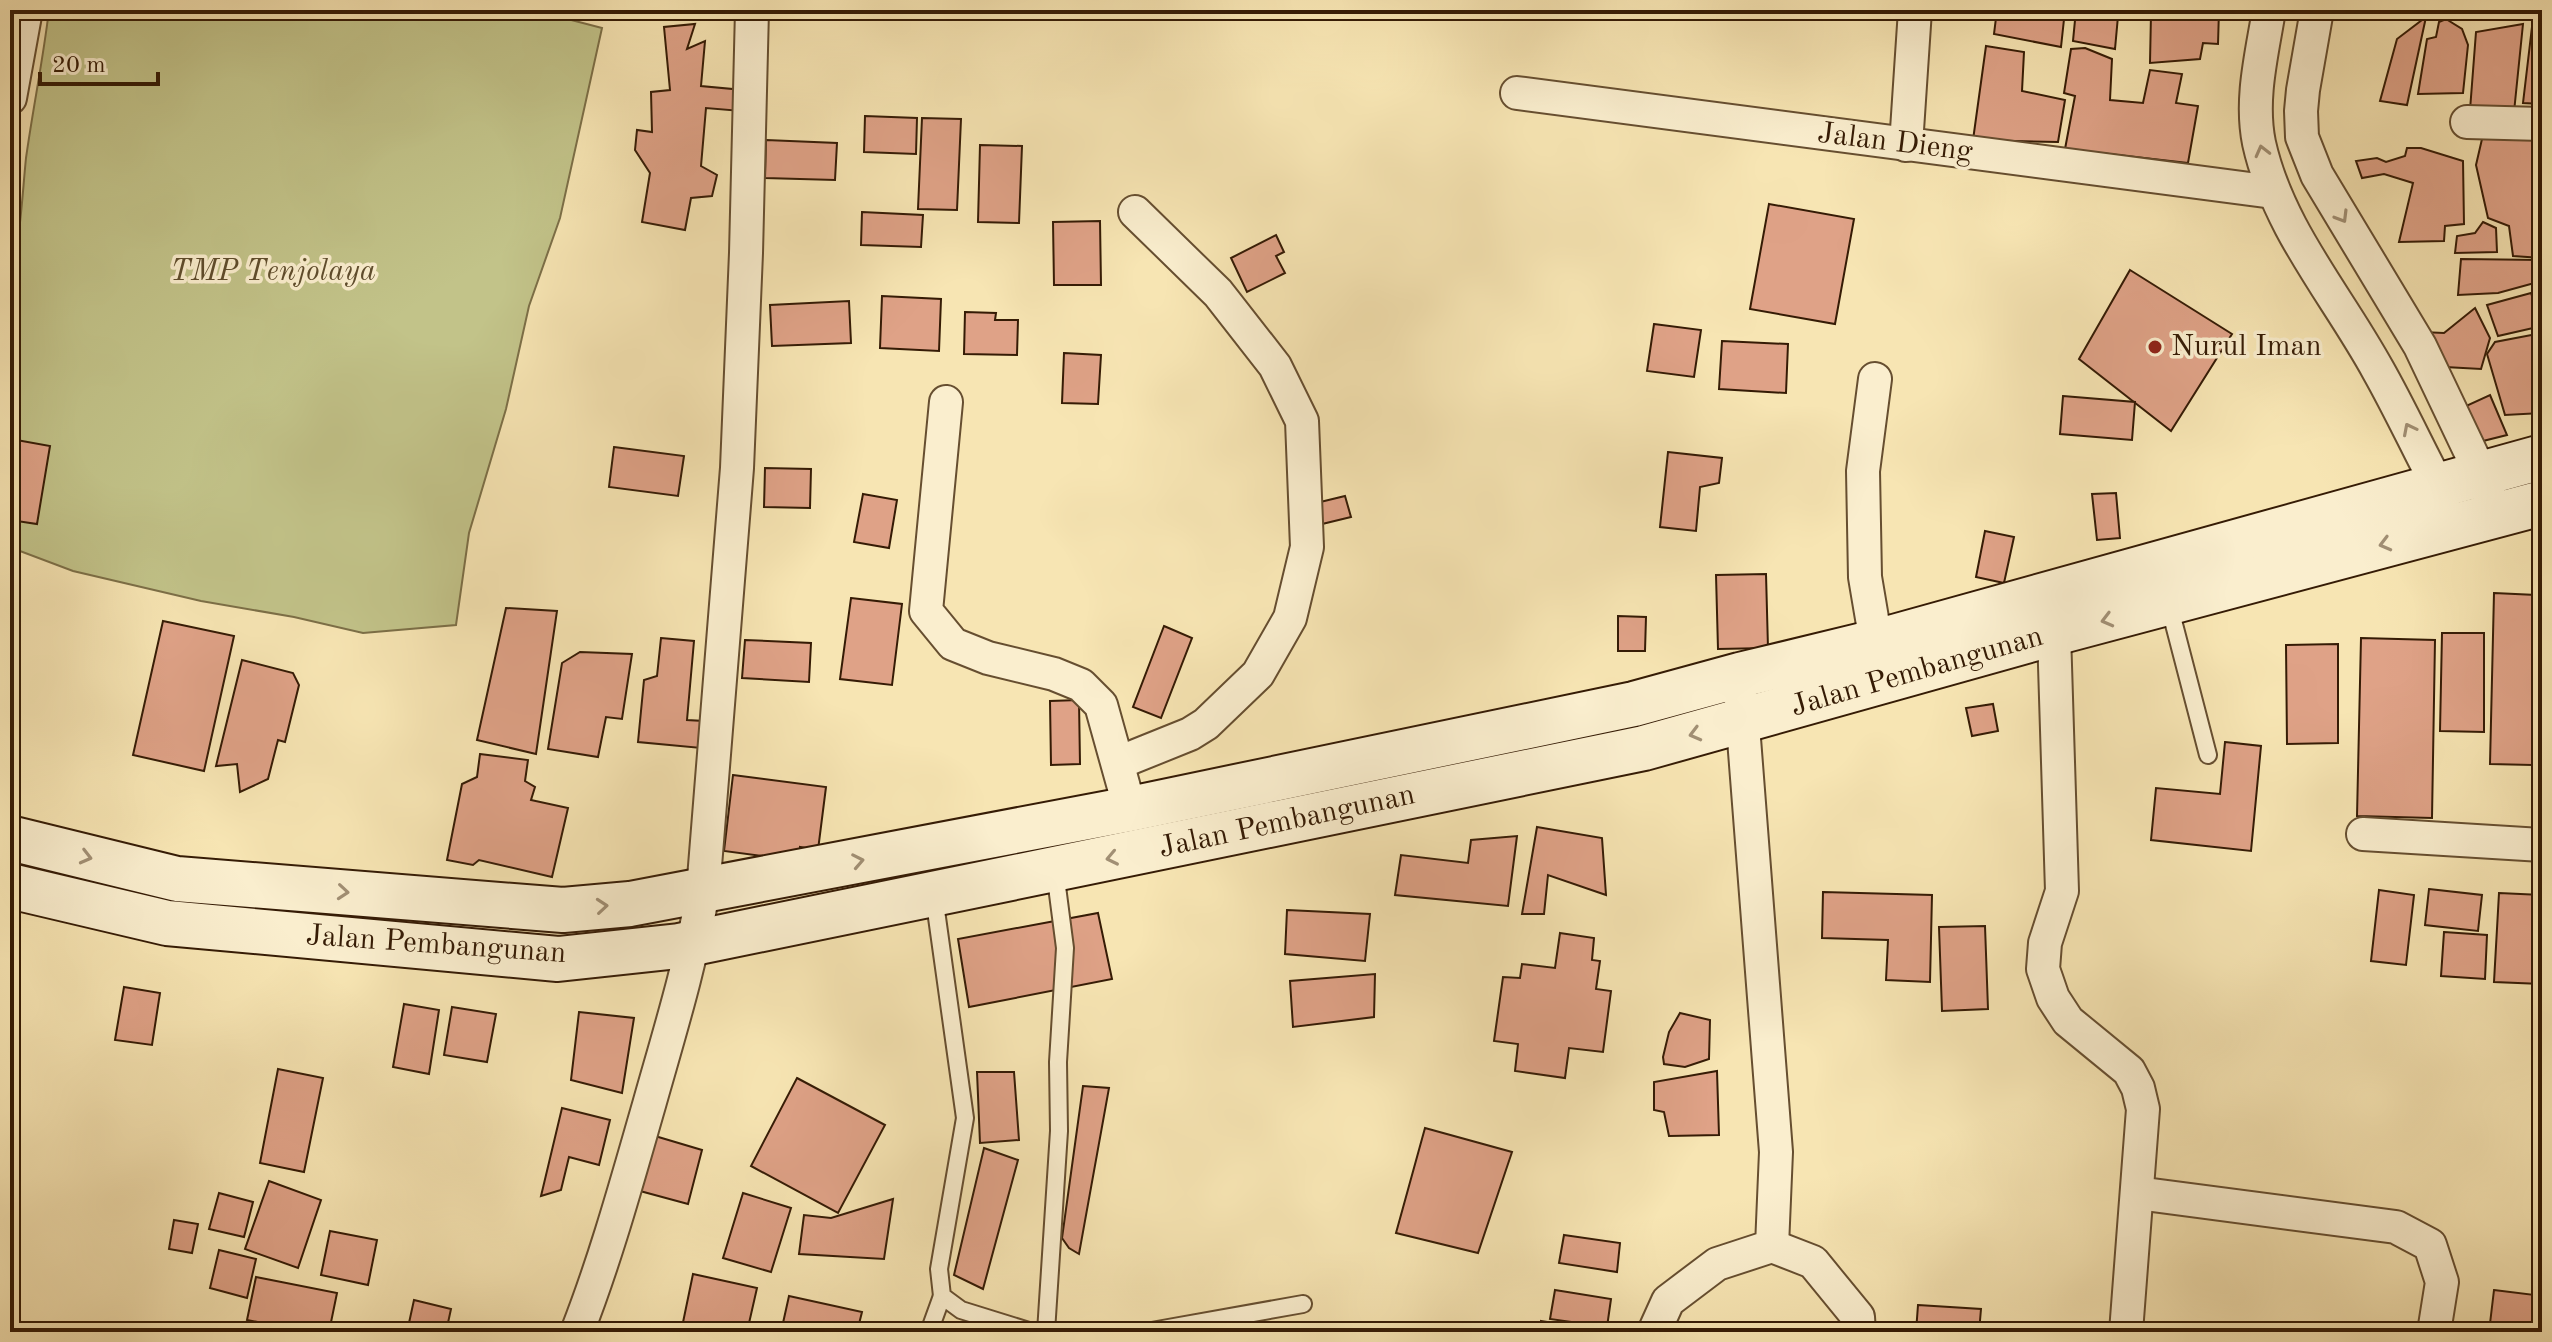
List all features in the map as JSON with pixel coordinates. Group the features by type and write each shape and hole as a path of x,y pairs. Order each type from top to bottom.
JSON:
{"main road":[{"name":"Jalan Pembangunan","path":"10,838 177,879 563,910 630,904 1130,809 1634,704 1876,642 2542,457"},
{"name":"Jalan Pembangunan","path":"10,886 167,923 558,959 695,942 1644,748 2054,633 2542,503"}],"street":[{"path":"10,98 26,10"},
{"path":"1906,145 1915,10"},
{"path":"2269,10 2256,102 2259,142 2273,192 2287,222 2378,369 2437,484 2449,527"},
{"path":"2317,10 2303,90 2302,137 2317,175 2420,346 2481,474 2496,515"},
{"path":"577,1332 601,1271 695,942 703,891 739,420 760,18"},
{"name":"Jalan Dieng","path":"1517,93 2273,192"},
{"path":"2467,122 2542,124"},
{"path":"1118,763 1190,734 1206,724 1258,674 1290,618 1307,547 1302,421 1275,366 1218,293 1135,212"},
{"path":"2378,369 2420,346"},
{"path":"1875,379 1863,471 1865,577 1876,642"},
{"path":"946,402 926,611 953,644 988,658 1054,674 1081,685 1101,705 1130,809"},
{"path":"2054,633 2062,891 2045,943 2043,969 2053,998 2068,1021 2129,1071 2138,1088 2143,1109 2126,1332"},
{"path":"1740,675 1776,1152 1772,1246"},
{"path":"2363,834 2542,845"},
{"path":"2137,1193 2396,1227 2430,1245 2442,1282 2434,1332"},
{"path":"1654,1332 1668,1301 1717,1264 1772,1246 1813,1262 1858,1317 1859,1332"}],"lane":[{"path":"2169,604 2208,755"},
{"path":"1046,1332 1059,1131 1058,1062 1065,948 1055,870"},
{"path":"929,1332 942,1296 939,1269 965,1118 933,895"},
{"path":"942,1296 961,1310 1032,1332"},
{"path":"1146,1332 1303,1304"}],"green space":[{"name":"TMP Tenjolaya","path":"49,10 533,10 602,28 560,218 529,306 506,409 469,533 456,625 363,633 201,601 73,571 10,550 10,275 19,232 26,158"}],"building":[{"path":"1997,10 2065,10 2061,47 1994,34"},
{"path":"2076,10 2105,10 2118,16 2115,49 2073,41"},
{"path":"2120,10 2219,10 2218,44 2203,43 2200,59 2150,63 2151,14"},
{"path":"2534,10 2542,10 2542,104 2523,103"},
{"path":"2426,17 2407,105 2380,101 2397,39"},
{"path":"2446,19 2462,29 2468,45 2463,93 2418,94 2427,39 2436,37 2439,22"},
{"path":"695,24 687,49 705,41 701,86 743,90 741,111 706,108 701,166 717,175 712,196 691,198 685,230 642,222 650,173 635,150 637,130 652,132 651,92 670,90 664,27"},
{"path":"2523,24 2514,112 2470,110 2476,32"},
{"path":"1986,46 2024,52 2022,91 2065,100 2058,142 1973,140"},
{"path":"2085,48 2112,59 2110,100 2143,103 2150,70 2182,74 2176,103 2198,106 2188,163 2065,149 2075,96 2064,93 2071,49"},
{"path":"865,116 917,118 916,154 864,152"},
{"path":"922,118 961,119 957,210 918,209"},
{"path":"2485,126 2542,130 2542,258 2513,256 2509,226 2488,218 2476,165"},
{"path":"766,140 837,143 835,180 765,178"},
{"path":"980,145 1022,146 1019,223 978,222"},
{"path":"2407,148 2421,148 2463,161 2464,224 2445,226 2444,241 2399,242 2413,183 2384,174 2362,178 2356,161 2377,158 2386,162 2405,156"},
{"path":"1769,204 1854,219 1835,324 1750,309"},
{"path":"862,212 923,215 921,247 861,245"},
{"path":"1100,221 1101,285 1054,285 1053,222"},
{"path":"2483,222 2496,228 2497,252 2455,253 2457,236 2475,233"},
{"path":"1276,235 1284,252 1276,256 1285,273 1247,292 1231,258"},
{"path":"2461,259 2542,260 2542,301 2538,282 2498,293 2458,295"},
{"name":"Nurul Iman","path":"2130,270 2232,334 2171,431 2079,359"},
{"path":"2531,293 2542,326 2498,336 2487,305"},
{"path":"882,296 941,299 939,351 880,348"},
{"path":"849,301 851,343 772,346 770,305"},
{"path":"2475,308 2490,338 2481,369 2445,367 2423,332 2444,333"},
{"path":"965,312 996,313 995,320 1018,320 1017,355 964,354"},
{"path":"1654,324 1701,330 1694,377 1647,371"},
{"path":"2542,333 2542,413 2505,415 2487,354 2495,342"},
{"path":"1722,341 1788,344 1786,393 1719,389"},
{"path":"1064,353 1101,355 1098,404 1062,403"},
{"path":"2490,395 2507,435 2475,443 2466,406"},
{"path":"2063,396 2135,402 2132,440 2060,434"},
{"path":"11,439 50,446 37,524 10,520"},
{"path":"614,447 684,456 678,496 609,487"},
{"path":"1668,452 1722,458 1719,483 1700,487 1696,531 1660,527"},
{"path":"765,468 811,469 810,508 764,507"},
{"path":"2116,493 2120,538 2097,540 2092,494"},
{"path":"863,494 897,500 889,548 854,542"},
{"path":"1345,496 1351,517 1318,525 1312,504"},
{"path":"1985,531 2014,537 2004,583 1976,577"},
{"path":"1766,574 1768,648 1718,649 1716,575"},
{"path":"2494,593 2536,595 2532,765 2490,764"},
{"path":"851,598 902,604 892,685 840,679"},
{"path":"506,608 557,611 536,754 477,740"},
{"path":"1618,616 1646,617 1645,651 1618,651"},
{"path":"163,621 234,636 204,771 133,755"},
{"path":"1164,626 1192,638 1161,718 1133,707"},
{"path":"2442,633 2484,633 2484,732 2440,731"},
{"path":"661,638 694,641 687,720 704,721 701,748 638,742 644,680 657,676"},
{"path":"2361,638 2435,640 2432,818 2357,816"},
{"path":"745,640 811,643 809,682 742,678"},
{"path":"2338,644 2338,743 2287,744 2286,645"},
{"path":"580,652 632,654 622,719 606,717 598,757 548,749 562,663"},
{"path":"242,660 293,673 299,685 285,742 278,740 268,779 240,792 237,764 216,766"},
{"path":"1079,700 1080,764 1051,765 1050,701"},
{"path":"1993,704 1998,731 1972,736 1966,708"},
{"path":"2225,742 2261,746 2251,851 2151,840 2156,788 2220,794"},
{"path":"480,754 528,760 525,781 535,787 531,800 568,808 552,877 479,860 473,865 447,860 462,784 477,777"},
{"path":"733,775 826,787 818,850 800,847 799,861 724,851"},
{"path":"1537,827 1602,838 1606,895 1548,875 1544,914 1522,914"},
{"path":"1517,836 1508,906 1395,895 1401,855 1468,863 1471,840"},
{"path":"2429,889 2482,895 2478,931 2425,925"},
{"path":"2379,890 2414,895 2406,965 2371,961"},
{"path":"1823,892 1932,895 1930,982 1886,980 1888,940 1822,938"},
{"path":"2499,893 2542,895 2542,984 2494,982"},
{"path":"1287,910 1370,914 1365,961 1285,954"},
{"path":"1098,913 1112,979 969,1007 958,939"},
{"path":"1985,926 1988,1009 1942,1011 1939,927"},
{"path":"2444,932 2487,935 2485,979 2441,976"},
{"path":"1560,933 1594,938 1592,960 1600,961 1596,989 1611,991 1603,1052 1569,1048 1565,1078 1515,1071 1518,1044 1494,1041 1503,977 1520,978 1522,964 1555,968"},
{"path":"1375,974 1374,1017 1293,1027 1290,981"},
{"path":"124,987 160,993 152,1045 115,1040"},
{"path":"404,1004 439,1010 429,1074 393,1067"},
{"path":"452,1007 496,1014 487,1062 444,1055"},
{"path":"579,1012 634,1018 622,1093 571,1080"},
{"path":"1680,1013 1710,1020 1709,1059 1685,1067 1664,1064 1669,1032"},
{"path":"278,1069 323,1078 304,1172 260,1163"},
{"path":"1717,1071 1719,1135 1669,1136 1664,1112 1654,1110 1654,1082"},
{"path":"977,1072 1014,1072 1019,1140 980,1143"},
{"path":"797,1078 885,1125 838,1213 751,1166"},
{"path":"1083,1086 1109,1088 1079,1254 1069,1248 1062,1238"},
{"path":"562,1108 610,1120 599,1165 569,1157 561,1190 541,1196"},
{"path":"1425,1128 1512,1152 1478,1253 1396,1233"},
{"path":"655,1136 702,1150 688,1204 640,1191"},
{"path":"984,1148 1018,1160 983,1289 954,1275"},
{"path":"269,1181 321,1200 298,1268 245,1249"},
{"path":"219,1193 253,1202 244,1237 209,1229"},
{"path":"743,1193 791,1208 771,1272 723,1258"},
{"path":"893,1199 884,1259 799,1254 804,1215 831,1218"},
{"path":"174,1220 198,1224 192,1253 169,1249"},
{"path":"330,1231 377,1240 368,1285 321,1275"},
{"path":"1564,1235 1620,1243 1617,1272 1559,1263"},
{"path":"219,1250 256,1259 247,1298 210,1288"},
{"path":"693,1274 757,1288 747,1332 681,1332"},
{"path":"256,1277 337,1293 329,1332 308,1332 247,1320"},
{"path":"1555,1290 1611,1299 1607,1327 1550,1319"},
{"path":"2494,1290 2535,1295 2531,1332 2489,1332"},
{"path":"789,1296 862,1312 857,1332 781,1332"},
{"path":"414,1300 451,1309 446,1332 407,1332"},
{"path":"1918,1305 1981,1309 1979,1332 1916,1332"},
{"path":"1541,1321 1598,1330 1598,1332 1539,1332"}],"place":[{"name":"Nurul Iman","path":"2155,347"}]}
